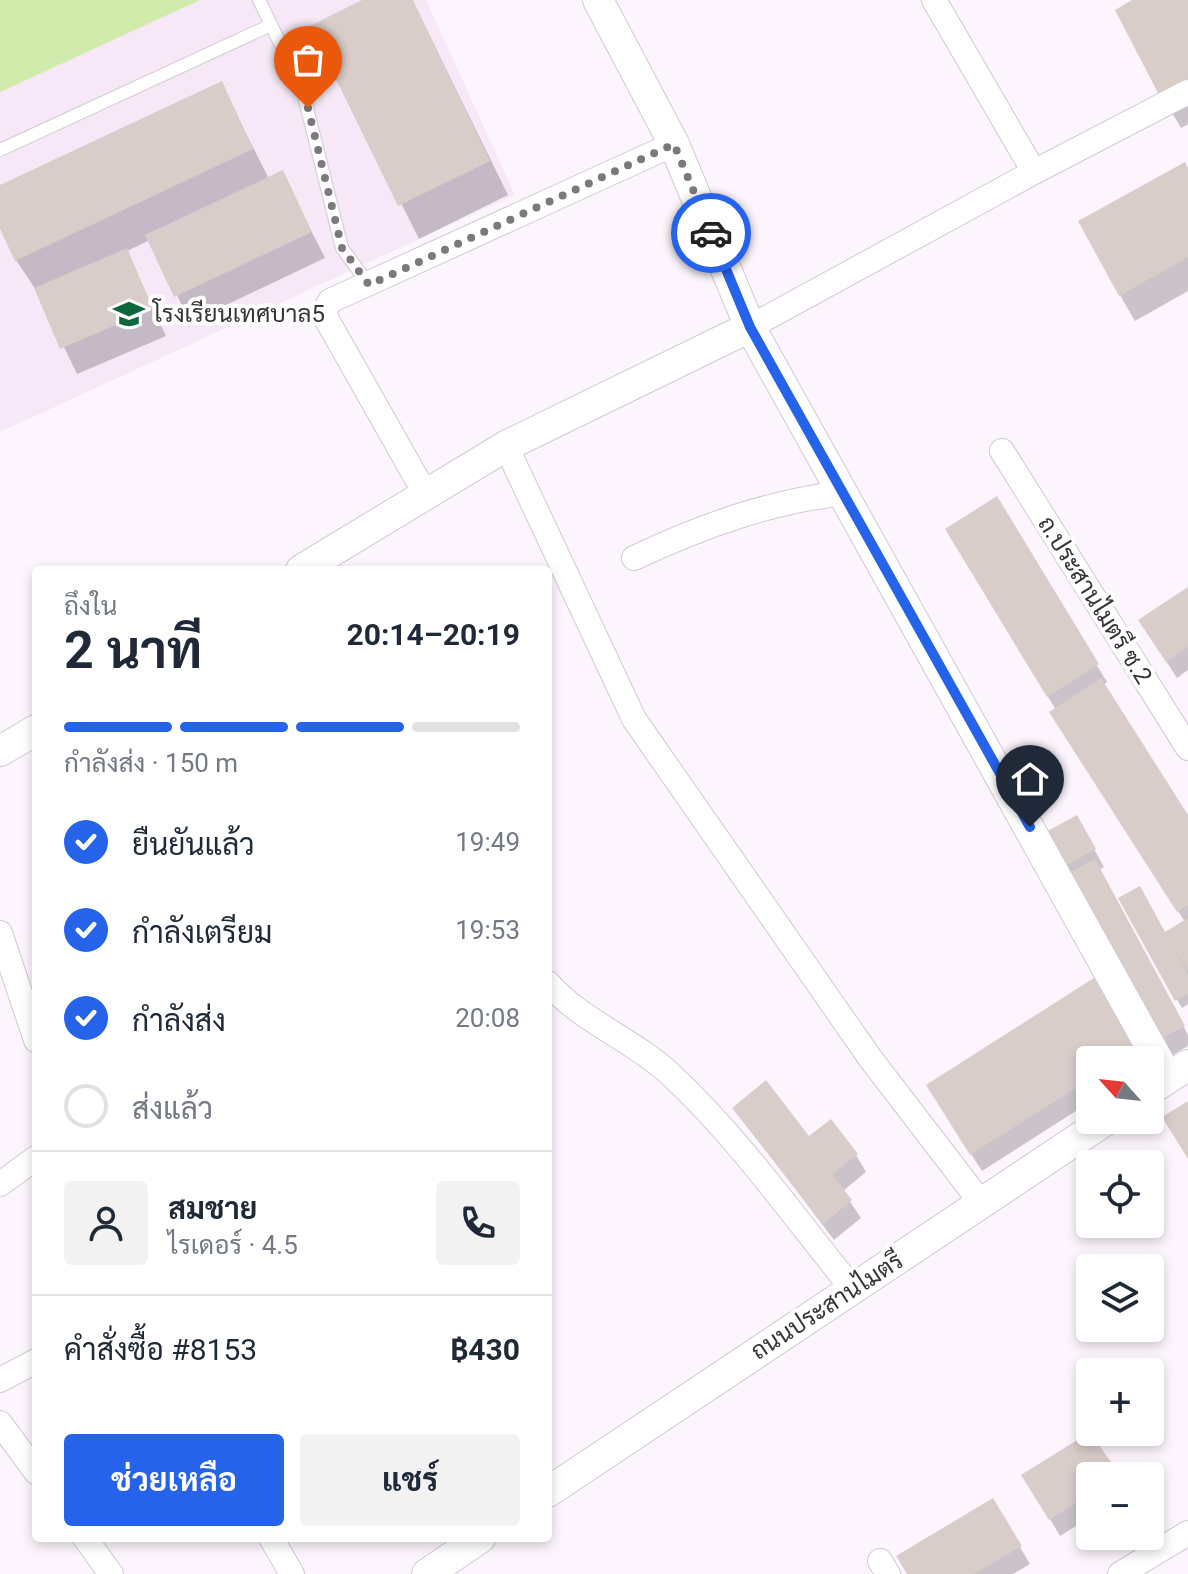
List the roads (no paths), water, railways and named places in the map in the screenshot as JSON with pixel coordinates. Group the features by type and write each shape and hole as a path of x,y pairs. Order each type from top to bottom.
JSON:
{"street":[{"path":"598,0 674,144 750,327 1169,1077"},
{"path":"934,0 1034,172"},
{"path":"308,566 506,446 750,327 1188,92"},
{"path":"426,495 324,312 330,301 674,144"},
{"path":"506,446 634,719 870,1058 982,1204"},
{"name":"ถ.ประสานไมตรี ซ.2","path":"1002,451 1188,748"},
{"path":"634,558 710,525 752,511 800,498 845,493"},
{"path":"0,751 32,732"},
{"path":"0,933 10,1001 32,1034"},
{"path":"552,988 566,1004 631,1042 709,1112 852,1288"},
{"name":"ถนนประสานไมตรี","path":"552,1489 1085,1134"},
{"path":"0,1184 32,1161"},
{"path":"0,1380 32,1363"},
{"path":"0,1423 32,1467"},
{"path":"1120,1574 1188,1533"},
{"path":"88,1542 111,1574"},
{"path":"273,1542 292,1574"},
{"path":"427,1574 474,1542"}],"lane":[{"path":"259,0 302,88 342,248 369,285"},
{"path":"0,150 271,25"}],"place":[{"name":"โรงเรียนเทศบาล5","path":"129,314"}]}
